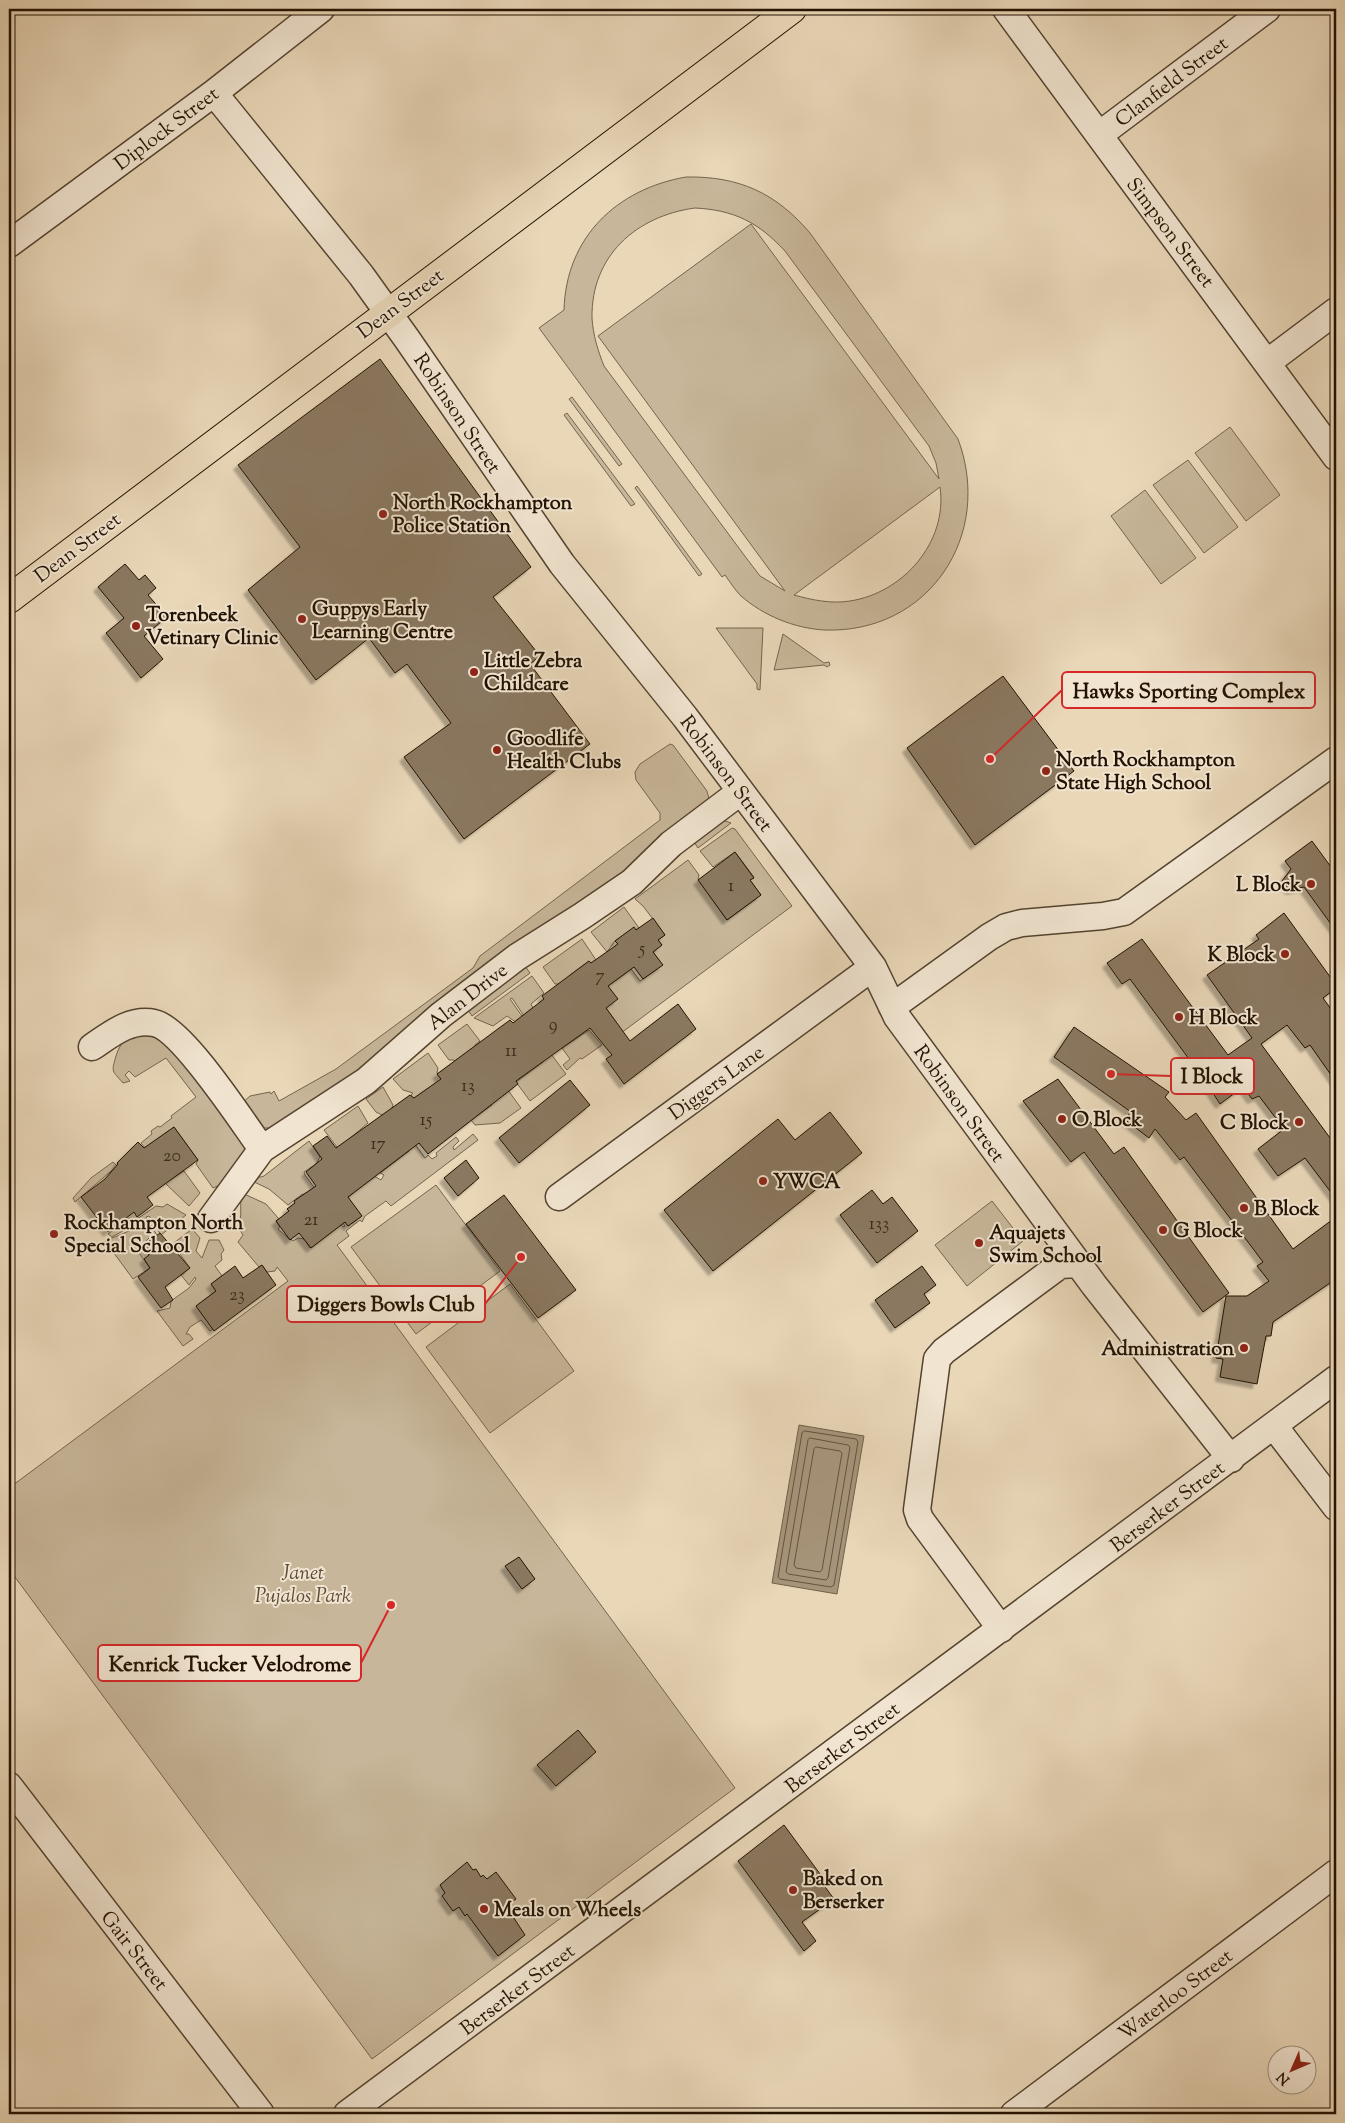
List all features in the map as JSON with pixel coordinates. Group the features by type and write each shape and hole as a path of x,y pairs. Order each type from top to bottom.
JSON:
{"main road":[{"name":"Dean Street","path":"9,599 761,9"},
{"name":"Dean Street","path":"9,576 792,9"}],"street":[{"name":"Diplock Street","path":"9,244 214,93 321,9"},
{"name":"Simpson Street","path":"1006,9 1268,362 1336,457"},
{"name":"Clanfield Street","path":"1099,135 1267,9"},
{"name":"Robinson Street","path":"214,93 361,275 562,564 685,717 873,967 897,1017 1079,1264 1231,1459"},
{"path":"1268,362 1336,311"},
{"path":"892,1007 988,937 1006,927 1022,923 1103,916 1124,912 1336,760"},
{"name":"Alan Drive","path":"211,1219 262,1148 366,1081 449,1009 517,957 632,882 671,844 740,792"},
{"name":"Diggers Lane","path":"559,1197 873,967"},
{"path":"92,1047 115,1031 141,1022 155,1023 168,1030 185,1045 262,1148"},
{"path":"1001,1629 920,1519 917,1510 937,1359 944,1351 1060,1265 1079,1264"},
{"name":"Berserker Street","path":"347,2114 1336,1380"},
{"path":"1274,1426 1336,1507"},
{"name":"Gair Street","path":"9,1786 262,2114"},
{"name":"Waterloo Street","path":"1014,2114 1336,1873"}],"green space":[{"path":"686,177 705,177 723,180 755,190 770,197 784,207 810,233 958,439 967,475 967,510 959,543 944,572 922,597 894,615 861,627 813,629 791,624 769,615 741,596 725,575 722,577 539,328 564,310 567,284 574,260 585,239 600,221 618,205 638,193 661,183","holes":["695,208 722,211 744,219 765,232 785,251 929,446 936,463 939,479 751,224 598,336 785,591 760,576 747,559 604,366 595,337 592,318 594,296 599,276 609,258 621,243 636,230 674,212","940,487 941,507 937,527 929,545 918,562 888,588 850,601 822,601 794,595"]},
{"path":"572,397 622,464 619,466 569,399"},
{"path":"567,413 635,504 631,506 564,415"},
{"path":"1230,427 1280,495 1246,521 1195,453"},
{"path":"1188,460 1238,527 1204,553 1153,485"},
{"path":"637,486 702,574 699,576 635,488"},
{"path":"1145,490 1196,558 1161,584 1111,516"},
{"path":"716,628 763,628 760,690 757,689 757,684"},
{"path":"783,634 824,663 829,662 830,665 827,667 824,665 774,670"},
{"path":"670,744 673,745 707,791 709,799 645,858 384,1056 274,1128 261,1128 240,1105 250,1096 270,1092 271,1094 274,1091 279,1101 336,1069 473,968 480,956 660,820 660,813 636,780 635,772 640,764"},
{"path":"725,821 731,823 698,848 694,842 716,823"},
{"path":"732,828 735,829 792,906 613,1039 561,984 555,984 543,967 582,939 596,960 591,964 589,961 570,975 610,1027 616,1022 606,1008 608,986 626,973 615,947 640,981 662,965 653,952 662,945 658,940 665,935 643,906 635,899 688,860 699,875 698,879 727,920 761,895 750,880 754,877 735,852 713,867 700,851"},
{"path":"624,907 639,928 636,930 634,928 615,941 607,952 591,932"},
{"path":"525,966 530,973 472,1016 466,1007 501,987 510,977"},
{"path":"532,976 544,993 531,1004 533,1008 524,1016 512,998 510,999 524,1019 517,1023 507,1016 493,1026 474,1018"},
{"path":"467,1024 480,1041 475,1045 521,1108 500,1123 475,1125 471,1120 492,1105 454,1060 449,1060 438,1045"},
{"path":"589,1030 602,1045 582,1059 580,1058 567,1070 563,1065 570,1059 562,1048"},
{"path":"138,1031 174,1045 246,1148 245,1153 220,1185 213,1188 196,1164 198,1160 174,1127 145,1148 141,1143 152,1134 151,1131 172,1118 171,1116 196,1097 166,1058 135,1077 129,1071 125,1075 130,1081 123,1083 113,1071 113,1066 122,1044"},
{"path":"542,1042 566,1074 530,1101 516,1082 543,1062 541,1059"},
{"path":"428,1053 438,1068 437,1073 444,1083 413,1099 411,1095 413,1093 403,1090 393,1079"},
{"name":"Janet Pujalos Park","path":"383,1087 393,1105 391,1111 425,1158 428,1155 432,1159 437,1156 436,1153 456,1137 459,1141 453,1147 454,1150 473,1134 478,1140 391,1206 386,1201 365,1216 362,1222 360,1220 346,1231 349,1236 337,1245 735,1788 372,2059 9,1569 9,1488 288,1281 277,1267 275,1271 267,1272 262,1265 259,1267 238,1242 243,1235 238,1226 242,1193 266,1204 279,1219 276,1221 280,1227 278,1229 290,1240 304,1239 310,1248 338,1227 312,1191 301,1195 288,1205 269,1189 250,1180 264,1176 309,1141 320,1157 316,1164 304,1172 305,1175 343,1227 345,1226 340,1220 342,1218 348,1226 362,1216 347,1198 353,1193 349,1187 340,1151 324,1130 358,1106 368,1123 348,1140 374,1176 381,1180 384,1175 380,1173 409,1151 382,1115 376,1112 366,1099"},
{"path":"113,1162 117,1166 75,1202 73,1198 91,1178"},
{"path":"184,1171 200,1193 189,1206 165,1183"},
{"path":"436,1185 500,1271 416,1334 351,1247"},
{"name":"Aquajets Swim School","path":"992,1201 1023,1241 967,1286 935,1245"},
{"path":"167,1204 186,1215 161,1235 149,1216 146,1217 157,1235 153,1238 151,1236 137,1250 150,1268 133,1279 105,1241 129,1231 139,1222 112,1237 108,1234 129,1218 137,1219 156,1206 163,1207"},
{"path":"192,1229 200,1238 196,1251 202,1258 209,1240 219,1240 224,1250 221,1254 222,1260 215,1266 222,1276 211,1284 216,1291 196,1306 213,1329 210,1331 201,1320 190,1327 186,1334 189,1334 193,1339 183,1346 157,1311 170,1308 171,1301 189,1288 196,1279 195,1277 189,1285 181,1275 190,1268 175,1247 172,1249 170,1246"},
{"path":"510,1284 574,1371 490,1433 426,1347"}],"water":[{"path":"799,1425 864,1436 837,1594 772,1583"}],"building":[{"path":"380,359 531,567 493,597 540,656 530,664 590,744 464,839 404,757 451,723 407,664 395,673 369,638 316,680 248,590 300,547 238,465"},
{"name":"Torenbeek Vetinary Clinic","path":"125,564 139,580 145,575 156,588 148,595 167,617 144,636 163,659 141,678 106,633 124,618 98,587"},
{"path":"1003,676 1074,771 975,845 907,748"},
{"name":"L Block","path":"1312,841 1331,867 1336,863 1336,931 1304,887 1290,890 1282,881 1291,869 1285,861"},
{"path":"735,852 754,878 750,880 761,895 727,920 698,880"},
{"path":"1284,913 1336,985 1336,988 1323,998 1336,1016 1336,1082 1310,1045 1305,1048 1287,1025 1261,1044 1336,1146 1336,1199 1305,1158 1278,1176 1258,1149 1284,1129 1259,1096 1252,1099 1243,1087 1220,1104 1130,979 1122,984 1107,963 1142,939 1228,1055 1252,1038 1207,975 1259,939 1256,935"},
{"path":"653,918 665,935 658,940 662,945 653,952 663,965 643,979 634,967 608,986 618,999 606,1008 630,1041 678,1004 696,1029 624,1084 606,1059 612,1055 590,1028 516,1081 518,1084 428,1154 419,1143 348,1197 362,1216 348,1226 345,1222 311,1248 299,1233 290,1240 276,1221 289,1211 287,1209 295,1203 294,1201 316,1186 306,1172 322,1159 313,1146 327,1136 336,1148 410,1095 414,1098 441,1079 437,1074 510,1020 513,1023 544,999 542,996 589,961 591,963 618,944 615,941 634,927 636,930"},
{"path":"1074,1027 1169,1092 1165,1097 1186,1120 1196,1113 1293,1249 1336,1217 1336,1279 1273,1322 1271,1336 1266,1336 1257,1384 1220,1377 1223,1359 1216,1358 1226,1296 1247,1296 1269,1281 1257,1266 1263,1262 1184,1157 1180,1160 1155,1129 1149,1138 1124,1119 1131,1112 1054,1057"},
{"name":"G Block","path":"1058,1079 1114,1154 1124,1147 1229,1293 1203,1312 1084,1152 1071,1162 1023,1101"},
{"path":"570,1080 590,1105 519,1163 499,1138"},
{"name":"YWCA","path":"830,1112 862,1153 713,1271 664,1210 778,1119 795,1140"},
{"path":"174,1127 198,1160 147,1197 153,1205 137,1217 134,1212 108,1232 81,1197 105,1179 117,1163 138,1142 144,1148"},
{"path":"466,1160 479,1178 458,1196 444,1178"},
{"path":"872,1190 883,1204 892,1197 918,1231 877,1263 840,1215"},
{"path":"504,1195 576,1290 538,1318 466,1224"},
{"path":"160,1233 190,1268 165,1287 173,1300 161,1308 138,1277 150,1268 144,1259 149,1255 143,1246"},
{"path":"262,1265 276,1285 214,1331 196,1306 216,1291 211,1284 235,1266 243,1278"},
{"path":"922,1266 936,1285 924,1294 930,1303 895,1328 875,1300"},
{"path":"519,1557 535,1579 522,1589 505,1566"},
{"path":"578,1730 596,1752 556,1786 537,1765"},
{"name":"Baked on Berserker","path":"784,1825 823,1878 820,1880 834,1899 802,1922 816,1941 804,1951 738,1861"},
{"name":"Meals on Wheels","path":"467,1862 473,1870 476,1869 481,1877 483,1875 487,1879 496,1872 516,1899 506,1906 525,1935 498,1956 467,1914 465,1916 459,1907 453,1911 442,1896 445,1893 440,1885"}],"place":[{"name":"North Rockhampton Police Station","path":"383,514"},
{"name":"Guppys Early Learning Centre","path":"302,619"},
{"name":"Torenbeek Vetinary Clinic","path":"136,626"},
{"name":"Little Zebra Childcare","path":"474,672"},
{"name":"Goodlife Health Clubs","path":"497,750"},
{"name":"Hawks Sporting Complex","path":"990,759"},
{"name":"North Rockhampton State High School","path":"1046,771"},
{"name":"L Block","path":"1311,884"},
{"name":"K Block","path":"1285,954"},
{"name":"H Block","path":"1179,1017"},
{"name":"I Block","path":"1111,1074"},
{"name":"O Block","path":"1062,1119"},
{"name":"C Block","path":"1299,1122"},
{"name":"YWCA","path":"763,1181"},
{"name":"B Block","path":"1244,1208"},
{"name":"G Block","path":"1163,1230"},
{"name":"Rockhampton North Special School","path":"54,1234"},
{"name":"Aquajets Swim School","path":"979,1243"},
{"name":"Diggers Bowls Club","path":"521,1257"},
{"name":"Administration","path":"1244,1348"},
{"name":"Kenrick Tucker Velodrome","path":"391,1605"},
{"name":"Baked on Berserker","path":"793,1890"},
{"name":"Meals on Wheels","path":"484,1909"}]}
